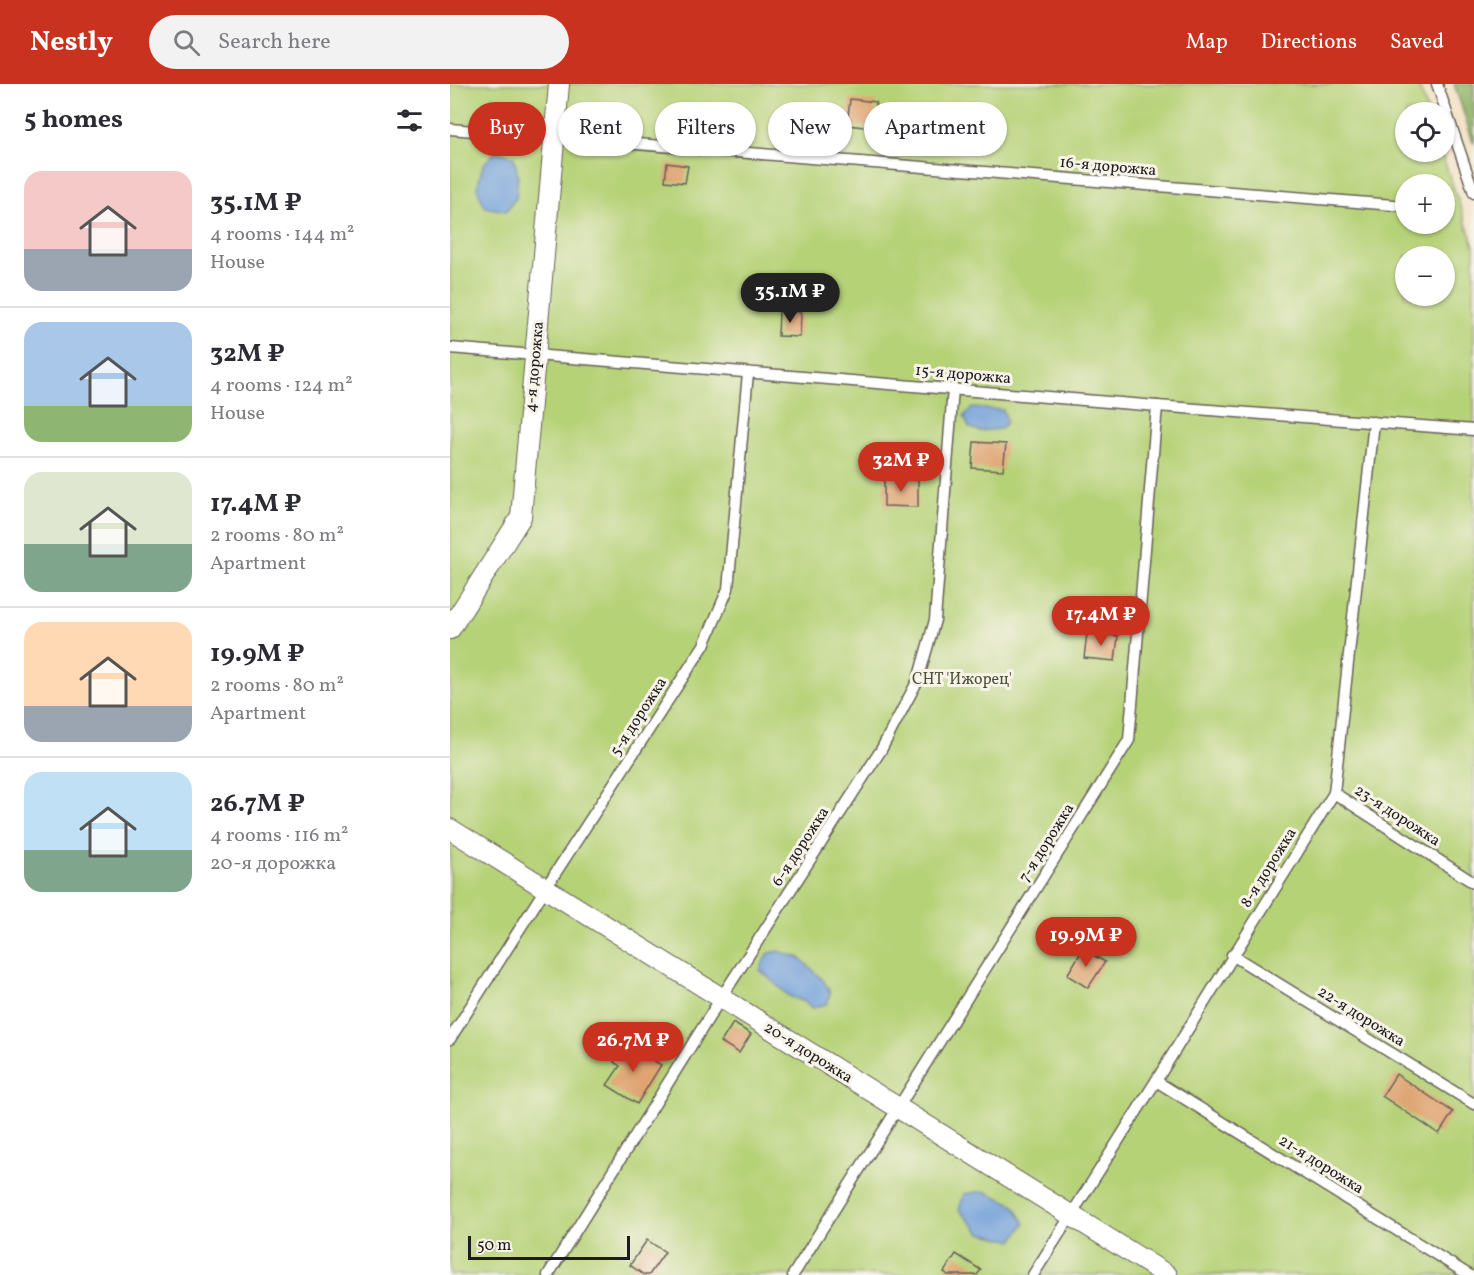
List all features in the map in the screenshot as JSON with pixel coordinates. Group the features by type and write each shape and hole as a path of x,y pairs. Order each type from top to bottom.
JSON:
{"street":[{"name":"4-я дорожка","path":"450,629 521,517 560,84"},
{"name":"20-я дорожка","path":"450,829 1167,1275"}],"lane":[{"path":"1437,84 1474,192"},
{"name":"16-я дорожка","path":"450,129 1395,205"},
{"name":"15-я дорожка","path":"450,348 1157,406 1474,429"},
{"name":"5-я дорожка","path":"450,1039 704,645 728,589 748,373"},
{"name":"6-я дорожка","path":"548,1275 721,998 881,750 918,680 935,620 952,389"},
{"name":"7-я дорожка","path":"793,1275 1129,740 1157,406"},
{"name":"8-я дорожка","path":"1032,1275 1156,1081 1334,793 1374,422"},
{"name":"23-я дорожка","path":"1334,793 1474,883"},
{"name":"22-я дорожка","path":"1232,955 1474,1104"},
{"name":"21-я дорожка","path":"1156,1081 1469,1275"}],"green space":[{"name":"СНТ 'Ижорец'","path":"450,84 1418,84 1424,102 1395,102 1395,162 1445,162 1449,174 1395,174 1395,234 1455,234 1455,192 1474,246 1474,1275 450,1275"},
{"path":"1454,84 1474,84 1474,144"}],"water":[{"path":"491,156 514,157 518,176 516,198 506,211 485,207 477,188 483,165"},
{"path":"972,408 1003,410 1007,421 1001,429 979,431 969,427 964,416"},
{"path":"778,951 800,958 821,978 830,994 827,1004 812,1008 805,1002 789,996 760,970 767,954"},
{"path":"984,1191 1013,1204 1025,1223 1013,1241 981,1233 959,1210 964,1194"}],"building":[{"path":"850,99 876,102 864,102 864,127 852,126 852,102 850,102"},
{"path":"667,163 688,166 685,183 665,181"},
{"path":"779,311 801,312 800,337 778,336"},
{"path":"974,442 1006,444 1003,470 972,468"},
{"path":"884,479 918,480 918,507 884,506"},
{"path":"1087,633 1118,636 1115,661 1084,658"},
{"path":"1083,949 1105,962 1088,988 1067,975"},
{"path":"733,1023 751,1034 739,1053 721,1042"},
{"path":"626,1043 661,1065 637,1104 607,1085 620,1066 614,1062"},
{"path":"1396,1074 1453,1112 1439,1134 1382,1096"},
{"path":"647,1240 665,1252 649,1275 644,1275 630,1265"},
{"path":"956,1254 981,1270 977,1275 948,1275 944,1272"}]}
